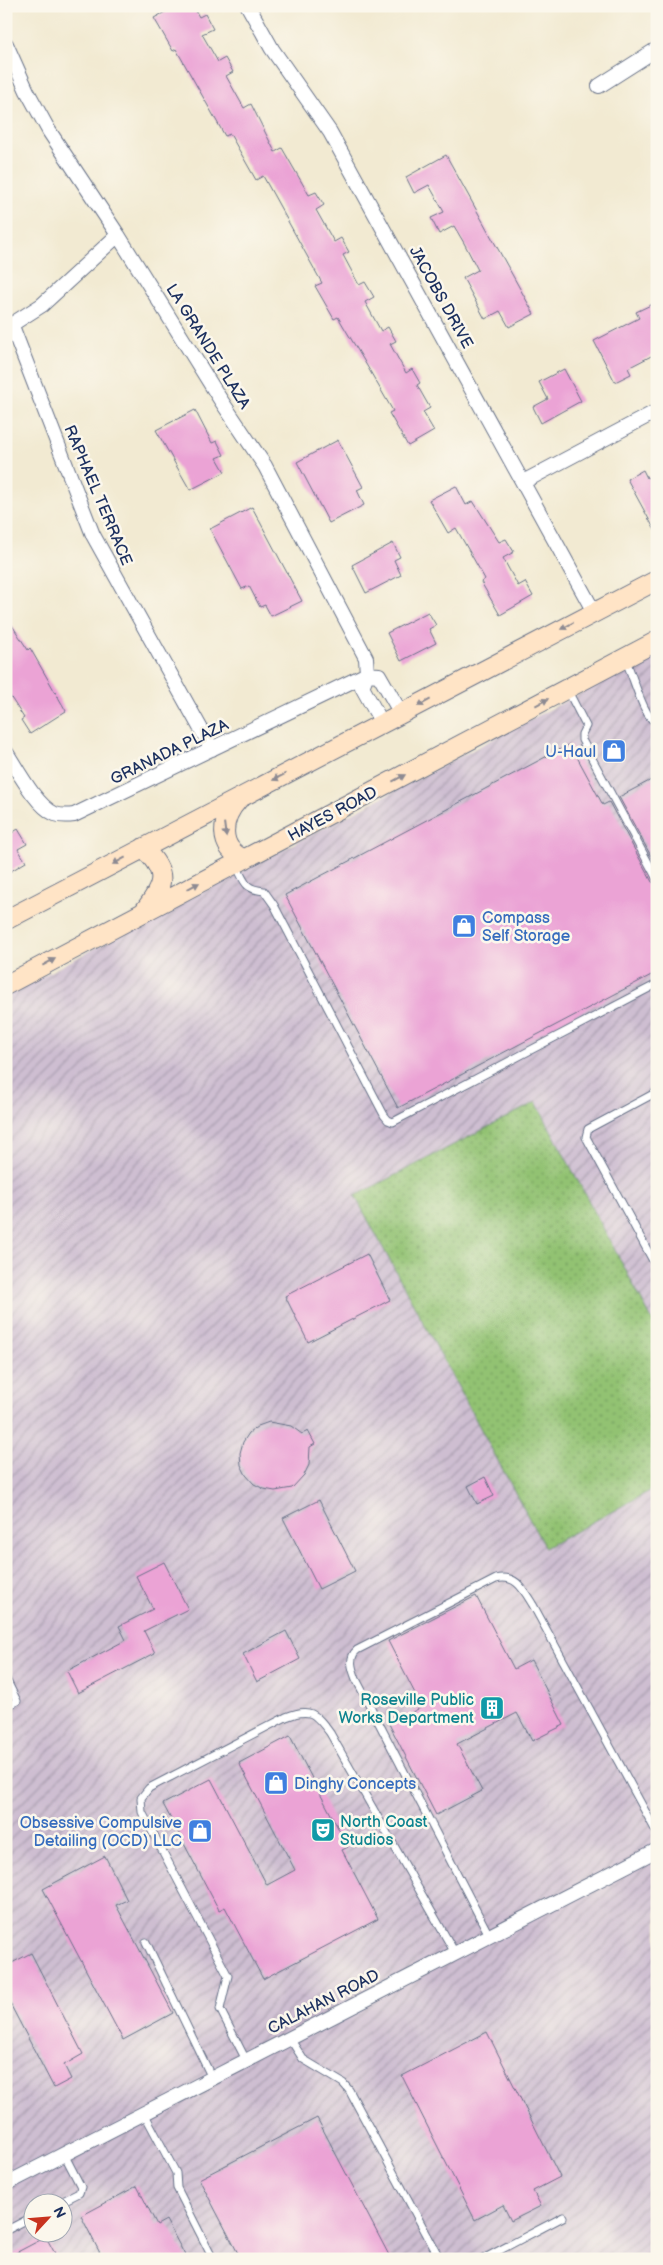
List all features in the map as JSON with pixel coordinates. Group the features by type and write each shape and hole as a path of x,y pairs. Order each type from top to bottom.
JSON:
{"street":[{"name":"JACOBS DRIVE","path":"248,6 272,49 330,132 594,612"},
{"name":"LA GRANDE PLAZA","path":"6,44 27,91 49,131 118,235 265,466 366,658 367,674 362,687 383,724"},
{"path":"599,86 657,49"},
{"path":"9,327 42,305 118,235"},
{"name":"RAPHAEL TERRACE","path":"9,327 93,535 212,749"},
{"path":"523,482 657,411"},
{"path":"6,920 240,797 402,715 657,580"},
{"name":"HAYES ROAD","path":"6,985 657,641"},
{"path":"367,674 379,675 402,715"},
{"name":"GRANADA PLAZA","path":"6,752 42,804 52,813 62,816 74,815 90,810 367,674"},
{"path":"240,797 227,814 224,827 231,848 240,862"},
{"path":"143,848 156,862 162,876 158,894 143,913"},
{"name":"CALAHAN ROAD","path":"6,2184 289,2037 657,1850"}],"lane":[{"path":"624,658 633,674 645,713 657,723"},
{"path":"567,688 586,726 582,734 582,740 657,879"},
{"path":"240,862 247,886 255,892 264,892 274,904 384,1114 388,1120 393,1122 657,984"},
{"path":"657,1092 588,1129 586,1137 657,1268"},
{"path":"489,1935 356,1679 351,1662 352,1656 357,1650 496,1579 504,1577 516,1581 533,1605 657,1833"},
{"path":"6,1679 17,1700 6,1706"},
{"path":"246,2060 220,2008 228,1976 142,1812 140,1798 149,1788 286,1717 300,1711 311,1712 320,1718 455,1953"},
{"path":"146,1942 212,2078"},
{"path":"289,2037 303,2059 343,2083 349,2090 440,2259"},
{"path":"144,2112 176,2173 177,2188 213,2259"},
{"path":"64,2154 81,2187 79,2193 72,2196"},
{"path":"483,2259 563,2217"},
{"path":"7,2228 22,2221"}],"shaded area":[{"path":"657,653 657,2259 6,2259 6,995"}],"green space":[{"path":"536,1102 657,1329 657,1487 545,1548 355,1196"}],"building":[{"path":"176,6 193,6 199,17 205,14 213,29 202,34 218,62 225,58 233,72 226,76 244,108 251,104 275,152 282,148 309,195 316,192 324,205 316,210 334,242 341,238 349,252 343,255 359,285 365,282 374,297 365,302 381,331 388,327 396,341 390,344 406,373 412,369 420,383 417,385 430,408 423,412 434,431 408,446 389,413 393,411 363,359 338,317 334,319 315,286 322,283 263,176 256,180 230,134 225,136 176,49 173,51 154,18"},
{"path":"446,155 534,314 509,327 500,311 485,319 463,278 478,270 464,243 454,226 439,234 431,218 444,212 429,185 414,193 406,177"},
{"path":"657,302 657,353 628,368 631,374 615,382 594,341 639,318 636,312"},
{"path":"564,369 581,401 541,423 533,407 548,399 539,382"},
{"path":"195,410 212,443 217,441 224,455 217,458 225,472 190,490 156,430"},
{"path":"338,440 363,487 357,490 364,505 329,523 297,462"},
{"path":"643,470 647,478 657,473 657,534 627,479"},
{"path":"456,486 466,505 473,501 499,542 506,539 514,552 503,558 518,586 525,582 533,596 500,615 481,582 485,579 456,528 448,533 429,500"},
{"path":"252,507 302,601 271,616 265,605 260,607 249,586 242,589 210,529"},
{"path":"393,543 400,557 394,560 401,575 366,593 352,565"},
{"path":"428,612 436,625 429,629 436,643 401,661 387,633"},
{"path":"6,616 28,650 30,648 66,711 30,734 21,720 24,718 6,690"},
{"path":"570,744 603,805 609,802 652,882 657,884 657,972 398,1108 285,895"},
{"path":"653,779 657,787 657,867 619,797"},
{"path":"18,829 27,844 18,849 26,862 6,874 6,831 9,835"},
{"path":"367,1254 390,1300 308,1342 285,1296"},
{"path":"269,1422 291,1426 302,1434 308,1431 315,1444 310,1447 309,1465 304,1475 292,1488 275,1491 264,1489 254,1484 246,1475 241,1465 240,1453 243,1442 249,1433 258,1426"},
{"path":"485,1477 494,1496 477,1504 468,1486"},
{"path":"319,1500 355,1571 319,1589 283,1518"},
{"path":"164,1562 188,1609 144,1631 155,1653 78,1693 67,1671 126,1640 119,1626 153,1609 136,1576"},
{"name":"Roseville Public Works Department","path":"476,1596 514,1669 531,1660 564,1725 532,1741 517,1713 457,1744 482,1791 436,1815 389,1724 422,1707 388,1641"},
{"path":"286,1631 300,1659 257,1682 243,1654"},
{"path":"290,1736 348,1847 342,1850 378,1919 263,1979 225,1907 219,1910 163,1804 211,1779 267,1885 295,1870 239,1763"},
{"path":"105,1856 127,1900 116,1905 173,2013 123,2040 43,1889"},
{"path":"31,1953 83,2054 64,2065 71,2079 54,2088 6,1996 6,1966"},
{"path":"487,2032 560,2177 533,2191 541,2206 511,2221 503,2205 475,2220 402,2076"},
{"path":"317,2118 391,2259 241,2259 199,2179"},
{"path":"137,2186 157,2225 166,2220 187,2259 103,2259 81,2216"},
{"path":"36,2242 49,2242 58,2259 6,2259"}],"place":[{"name":"U-Haul","path":"614,751"},
{"name":"Compass Self Storage","path":"464,926"},
{"name":"Roseville Public Works Department","path":"492,1708"},
{"name":"Dinghy Concepts","path":"276,1783"},
{"name":"North Coast Studios","path":"323,1830"},
{"name":"Obsessive Compulsive Detailing (OCD) LLC","path":"200,1831"}]}
